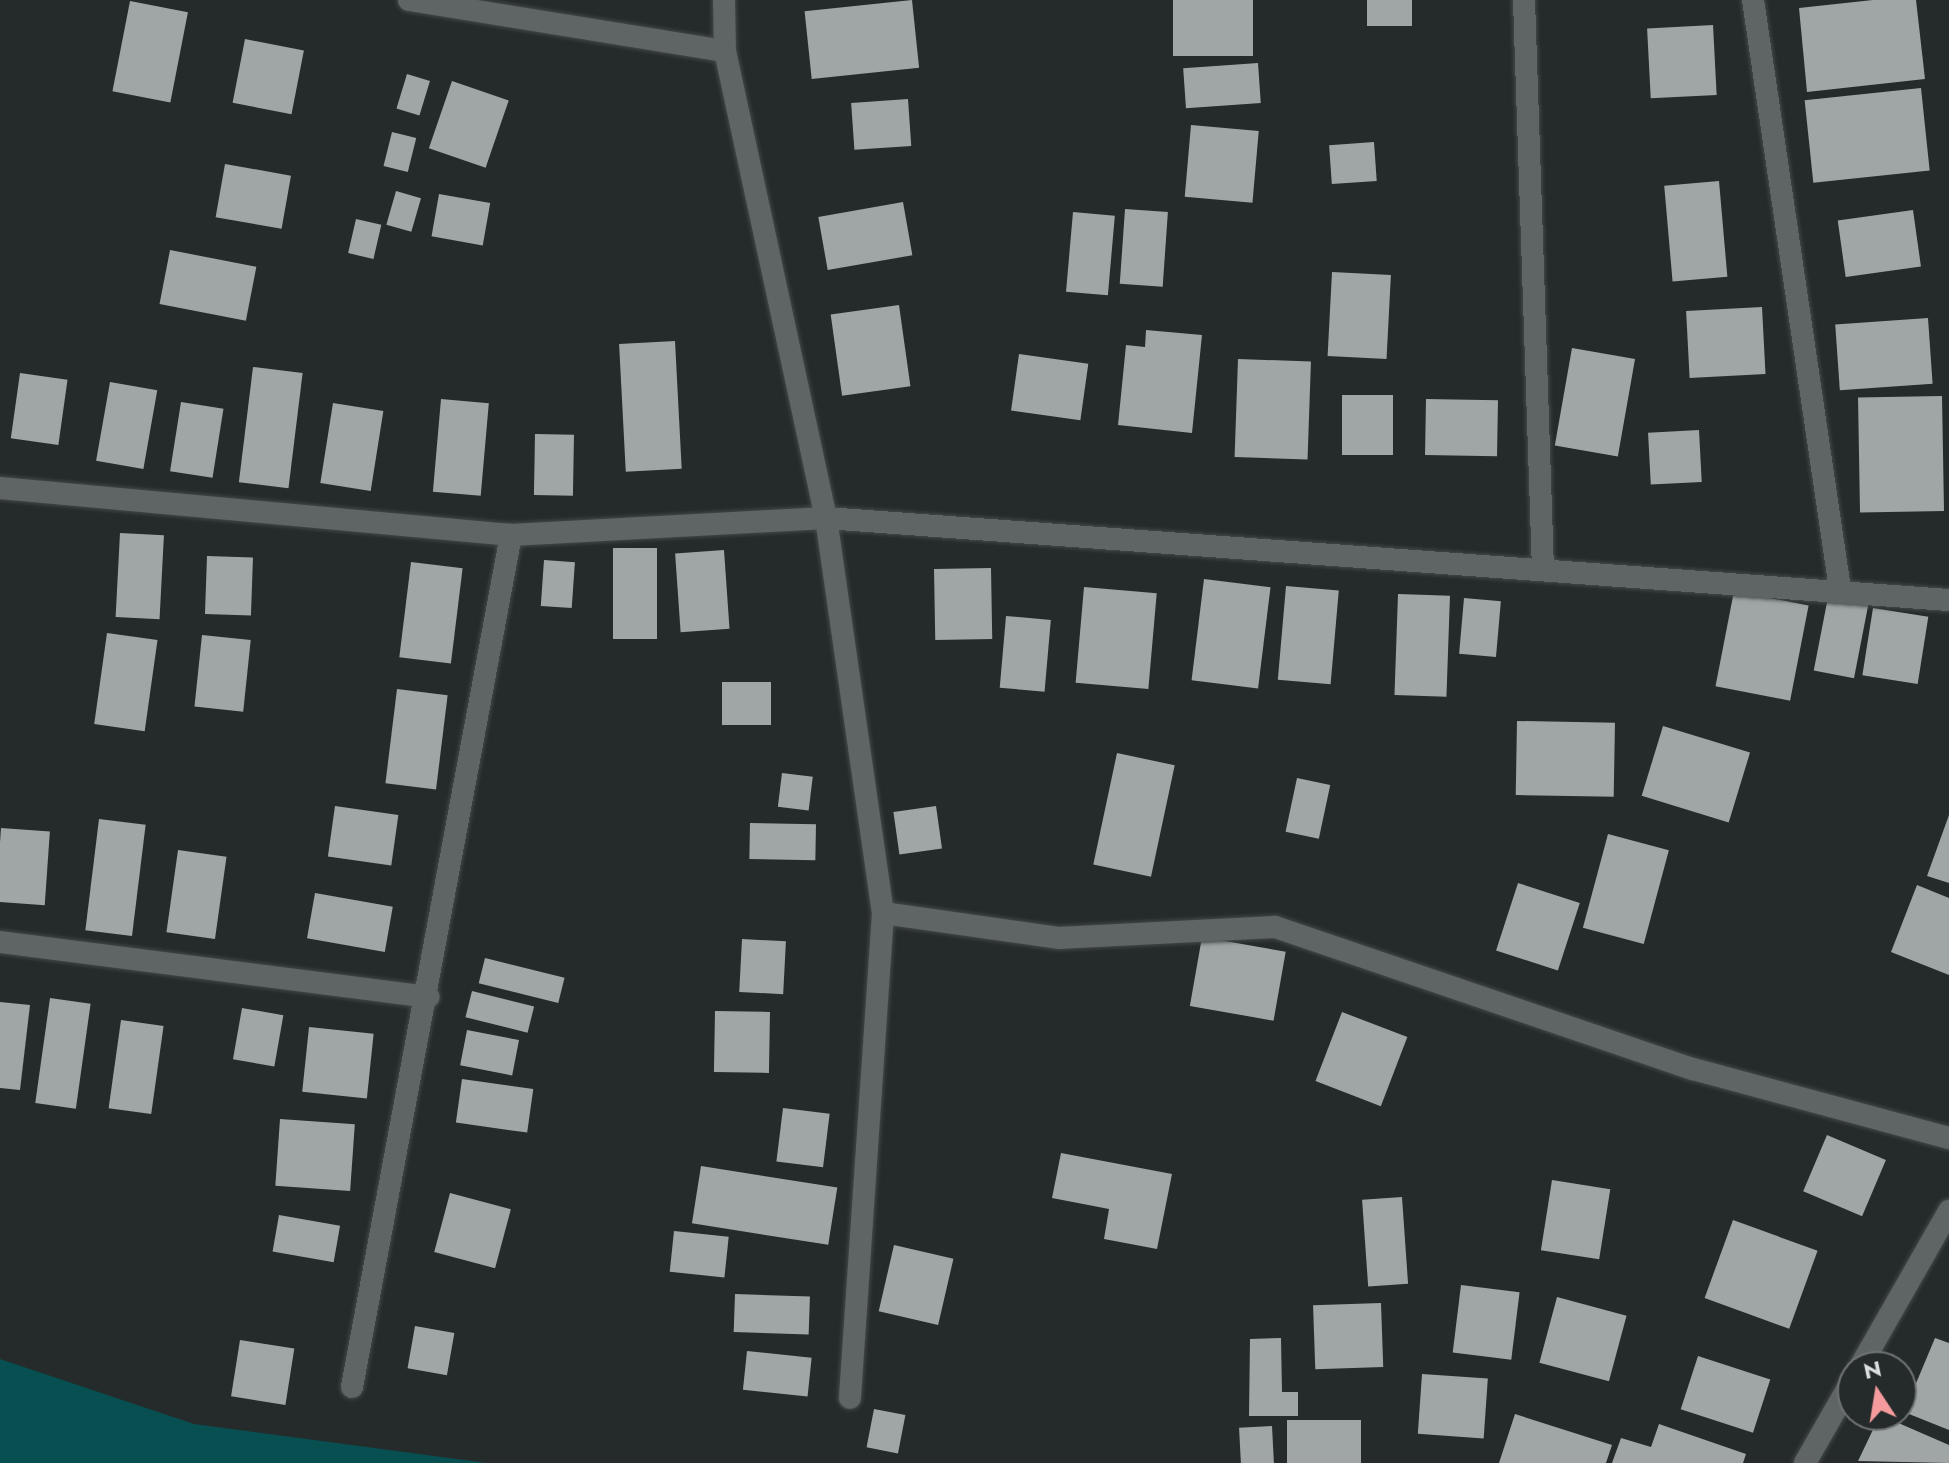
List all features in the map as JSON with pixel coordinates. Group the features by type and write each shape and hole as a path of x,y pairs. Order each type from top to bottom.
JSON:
{"street":[{"path":"409,0 725,51"},
{"path":"724,0 725,51 826,518 883,913 850,1398"},
{"path":"1524,0 1543,569"},
{"path":"1753,0 1840,589"},
{"path":"0,488 511,535 826,518 1840,589 1949,600"},
{"path":"352,1387 428,997 511,535"},
{"path":"883,913 1058,938 1275,927 1693,1069 1949,1138"},
{"path":"0,942 428,997"},
{"path":"1869,1351 1949,1211"},
{"path":"1805,1463 1837,1407"}],"shaded area":[{"path":"0,1359 194,1424 487,1463 0,1463"}],"building":[{"path":"912,0 919,68 812,79 805,11"},
{"path":"1173,0 1253,0 1253,56 1173,56"},
{"path":"1367,0 1412,0 1412,26 1367,26"},
{"path":"1873,0 1916,0 1925,79 1807,92 1799,8"},
{"path":"130,1 188,12 170,103 112,91"},
{"path":"1713,25 1717,95 1651,98 1647,28"},
{"path":"245,39 304,50 291,114 233,103"},
{"path":"1258,63 1261,103 1186,108 1183,68"},
{"path":"407,74 430,81 419,115 396,108"},
{"path":"452,81 509,101 486,168 429,148"},
{"path":"1921,88 1930,171 1813,183 1805,100"},
{"path":"908,99 911,146 854,150 851,103"},
{"path":"1191,125 1259,131 1252,203 1185,197"},
{"path":"392,132 416,138 408,172 384,166"},
{"path":"1374,142 1377,181 1332,184 1329,145"},
{"path":"225,164 291,176 282,229 216,217"},
{"path":"1719,181 1727,277 1673,281 1664,186"},
{"path":"396,191 421,198 411,232 386,225"},
{"path":"439,194 490,203 483,245 432,236"},
{"path":"903,202 912,255 828,270 818,217"},
{"path":"1125,209 1168,212 1163,287 1120,284"},
{"path":"1913,210 1921,266 1846,277 1838,221"},
{"path":"1073,212 1115,216 1108,295 1066,292"},
{"path":"356,219 381,225 373,259 348,253"},
{"path":"170,250 256,267 246,321 160,304"},
{"path":"1332,272 1391,275 1387,359 1328,356"},
{"path":"899,305 910,386 842,396 831,315"},
{"path":"1762,307 1766,374 1690,378 1686,311"},
{"path":"1928,318 1933,384 1840,390 1835,324"},
{"path":"1146,330 1202,335 1192,433 1118,425 1126,345 1145,347"},
{"path":"675,341 682,469 626,472 619,344"},
{"path":"1572,348 1635,359 1618,457 1555,445"},
{"path":"1019,354 1088,364 1080,420 1011,410"},
{"path":"1238,359 1311,362 1308,459 1235,457"},
{"path":"253,367 303,373 288,488 239,482"},
{"path":"20,373 68,380 58,445 11,438"},
{"path":"110,382 157,390 143,469 96,461"},
{"path":"1342,395 1393,395 1393,455 1342,455"},
{"path":"1942,396 1944,511 1860,512 1858,397"},
{"path":"441,399 489,403 481,496 433,492"},
{"path":"1426,399 1498,400 1497,456 1425,455"},
{"path":"181,402 223,409 213,478 170,471"},
{"path":"333,403 383,411 371,491 320,483"},
{"path":"1699,430 1702,482 1651,485 1648,433"},
{"path":"535,434 574,435 573,496 534,495"},
{"path":"120,533 164,535 160,619 116,617"},
{"path":"613,548 657,548 657,639 613,639"},
{"path":"724,550 730,629 681,632 675,553"},
{"path":"207,556 253,558 251,616 205,614"},
{"path":"544,560 575,562 572,608 541,606"},
{"path":"411,562 463,568 451,664 399,657"},
{"path":"991,568 992,639 935,640 934,569"},
{"path":"1204,579 1271,587 1258,688 1192,680"},
{"path":"1286,586 1339,591 1331,684 1278,680"},
{"path":"1084,587 1157,593 1148,689 1076,683"},
{"path":"1734,591 1809,606 1790,701 1715,686"},
{"path":"1829,592 1869,600 1854,678 1814,671"},
{"path":"1398,594 1450,596 1446,697 1394,695"},
{"path":"1464,598 1501,601 1496,657 1459,654"},
{"path":"1873,608 1928,617 1918,684 1862,675"},
{"path":"1006,616 1051,620 1045,692 1000,688"},
{"path":"107,633 158,640 145,731 94,724"},
{"path":"202,635 251,640 243,712 194,707"},
{"path":"722,682 771,682 771,725 722,725"},
{"path":"397,689 448,695 436,790 385,783"},
{"path":"1517,721 1615,723 1614,797 1516,795"},
{"path":"1663,726 1750,753 1729,822 1642,796"},
{"path":"1117,753 1175,765 1151,877 1093,865"},
{"path":"782,773 813,777 809,811 778,807"},
{"path":"1297,778 1330,785 1319,839 1286,832"},
{"path":"335,806 398,815 391,865 328,857"},
{"path":"936,806 942,849 899,855 893,812"},
{"path":"1949,815 1949,883 1927,876"},
{"path":"99,819 146,825 132,936 85,930"},
{"path":"750,823 816,824 815,860 749,859"},
{"path":"1,828 50,831 45,905 0,902"},
{"path":"1608,834 1669,850 1644,944 1583,928"},
{"path":"178,850 227,857 215,939 166,932"},
{"path":"1518,883 1580,903 1558,971 1496,951"},
{"path":"1917,885 1949,898 1949,975 1891,952"},
{"path":"315,893 393,907 385,952 307,938"},
{"path":"1202,937 1286,952 1274,1021 1190,1006"},
{"path":"742,939 786,941 783,994 739,992"},
{"path":"485,958 565,978 558,1003 479,983"},
{"path":"472,991 534,1006 528,1033 465,1017"},
{"path":"50,998 91,1004 76,1109 35,1103"},
{"path":"0,1002 30,1005 20,1090 0,1088"},
{"path":"242,1008 283,1015 274,1067 233,1059"},
{"path":"715,1011 770,1012 769,1073 714,1072"},
{"path":"1342,1012 1407,1037 1381,1106 1315,1081"},
{"path":"121,1020 164,1026 151,1114 109,1108"},
{"path":"309,1027 374,1034 367,1098 302,1092"},
{"path":"467,1030 519,1040 512,1075 460,1065"},
{"path":"462,1079 533,1089 527,1133 456,1123"},
{"path":"783,1108 830,1114 823,1167 776,1162"},
{"path":"280,1119 355,1124 350,1191 275,1186"},
{"path":"1827,1135 1886,1160 1862,1216 1803,1191"},
{"path":"1061,1153 1172,1174 1157,1249 1104,1239 1109,1209 1052,1198"},
{"path":"701,1166 837,1188 828,1245 692,1223"},
{"path":"1552,1180 1610,1189 1599,1259 1541,1250"},
{"path":"450,1193 511,1209 495,1268 434,1252"},
{"path":"1402,1197 1408,1284 1368,1287 1362,1200"},
{"path":"279,1215 340,1226 334,1262 273,1251"},
{"path":"1733,1220 1818,1251 1789,1329 1705,1298"},
{"path":"674,1231 729,1237 724,1278 670,1272"},
{"path":"894,1245 953,1259 938,1325 879,1311"},
{"path":"1461,1285 1520,1292 1511,1360 1453,1352"},
{"path":"735,1294 810,1297 809,1335 734,1332"},
{"path":"1557,1297 1627,1316 1609,1381 1539,1363"},
{"path":"1381,1303 1383,1367 1315,1369 1313,1305"},
{"path":"415,1326 454,1333 447,1375 408,1368"},
{"path":"1281,1338 1282,1392 1298,1392 1298,1416 1249,1416 1250,1339"},
{"path":"1935,1338 1949,1343 1949,1430 1917,1417 1917,1381"},
{"path":"240,1340 294,1349 285,1405 231,1396"},
{"path":"747,1351 812,1358 808,1397 743,1390"},
{"path":"1698,1356 1770,1379 1753,1433 1681,1409"},
{"path":"1422,1374 1488,1379 1484,1438 1418,1434"},
{"path":"874,1409 905,1415 898,1453 867,1447"},
{"path":"1515,1414 1612,1445 1606,1463 1499,1463"},
{"path":"1287,1420 1361,1420 1361,1463 1287,1463"},
{"path":"1659,1424 1746,1454 1743,1463 1612,1463 1621,1438 1651,1447"},
{"path":"1272,1426 1274,1463 1241,1463 1239,1428"},
{"path":"1872,1431 1917,1431 1949,1445 1949,1463 1858,1461"}]}
